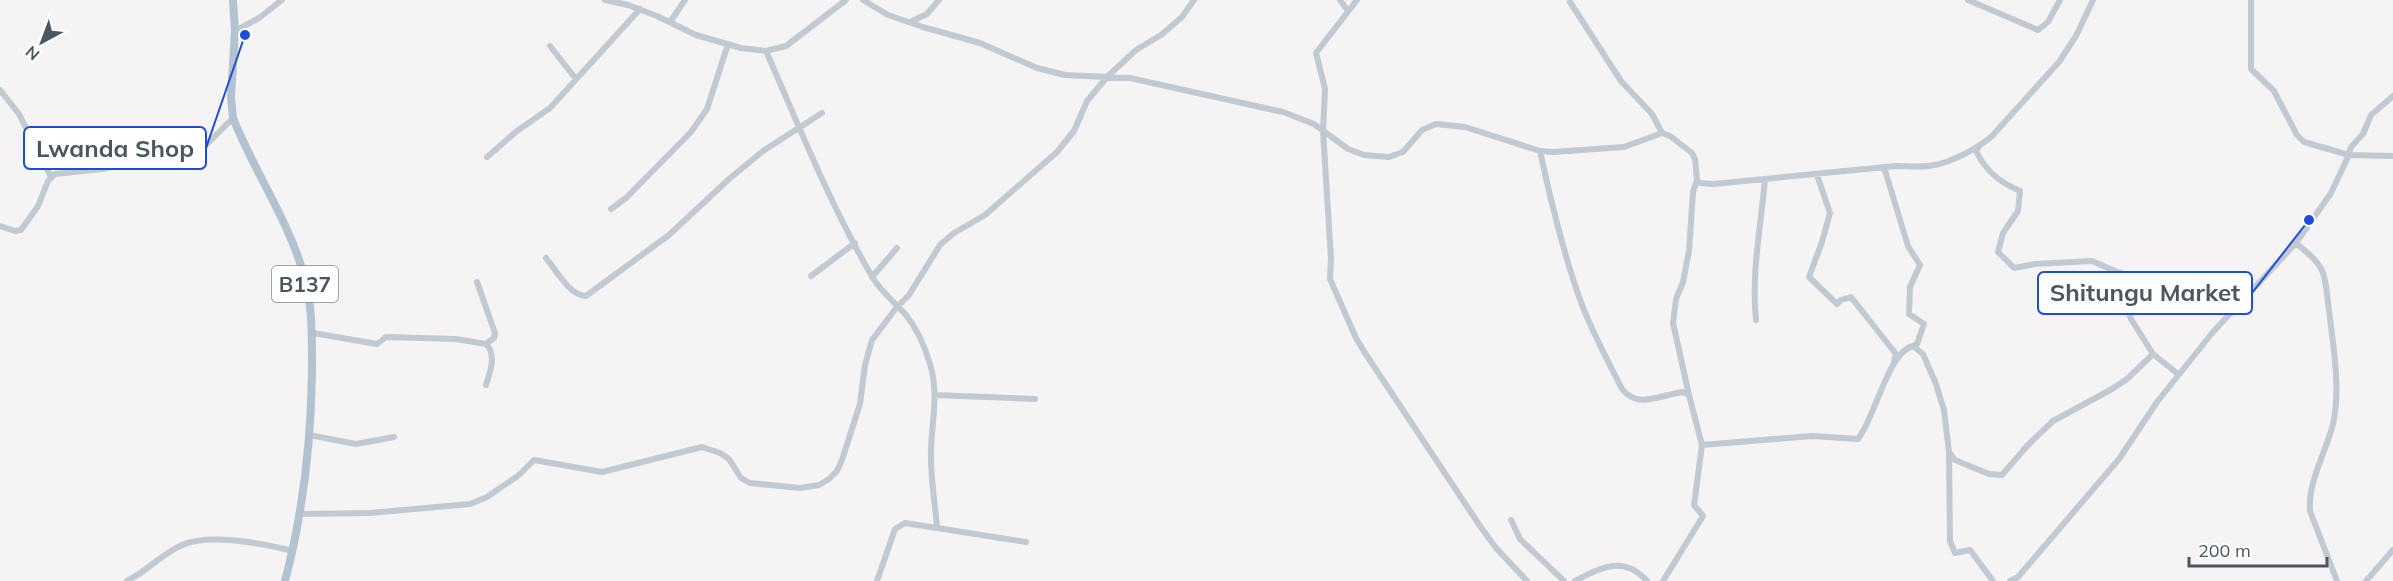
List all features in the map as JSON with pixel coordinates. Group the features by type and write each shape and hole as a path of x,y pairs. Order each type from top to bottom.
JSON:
{"main road":[{"name":"B137","path":"233,0 235,31 231,97 233,118 304,274 313,333 309,435 301,514 285,581"}],"street":[{"path":"235,31 259,18 282,0"},
{"path":"605,0 640,9 696,35 741,48 766,51 786,46 846,0"},
{"path":"670,22 685,0"},
{"path":"863,0 888,15 980,43 1037,68 1065,75 1130,78 1283,112 1298,117 1323,131 1348,149 1377,158 1403,152 1422,130 1436,124 1465,127 1540,151 1554,152 1624,147 1662,133 1670,136 1692,153 1695,159 1697,180 1693,192 1689,251 1683,282 1676,298 1673,323 1702,445 1694,506 1703,516 1663,581"},
{"path":"910,23 927,14 939,0"},
{"path":"301,514 370,513 470,504 487,497 536,460 574,469 602,472 702,447 720,453 729,459 741,478 750,483 800,488 819,484 829,479 837,471 842,460 860,404 865,365 872,340 909,295 940,245 954,233 985,215 1062,146 1074,131 1087,101 1107,77 1136,50 1161,35 1182,17 1194,0"},
{"path":"1340,0 1348,11"},
{"path":"1356,0 1316,53 1325,89 1323,131 1332,286 1356,338 1480,526 1496,548 1527,581"},
{"path":"1968,0 2038,30 2048,22 2060,0"},
{"path":"1697,180 1700,183 1713,184 1884,167 1937,165 1980,145 1992,136 2059,62 2076,36 2093,0"},
{"path":"2251,0 2252,71 2274,91 2297,135 2304,142 2349,155 2393,156"},
{"path":"1570,2 1621,81 1652,114 1662,133"},
{"path":"487,157 517,131 550,108 640,9"},
{"path":"611,209 626,198 691,132 707,109 728,44"},
{"path":"550,46 576,80"},
{"path":"766,51 818,173 872,277 916,330 930,365 935,395 931,451 938,527"},
{"path":"0,90 19,114 51,177"},
{"path":"2010,581 2018,577 2119,459 2178,374 2213,332 2296,243 2331,193 2351,147 2363,134 2371,115 2393,96"},
{"path":"546,258 573,291 579,296 586,296 669,235 729,179 798,127 804,126 822,113"},
{"path":"0,226 15,231 21,230 33,215 51,177 55,174 111,168 165,154 197,154 233,118"},
{"path":"1980,145 1976,151 1983,165 2001,183 2020,191 2018,211 2003,233 1998,252 2014,268 2088,260 2234,311"},
{"path":"1540,151 1548,190 1572,275 1582,304 1622,389 1627,395 1642,402 1672,393 1683,392 1689,395"},
{"path":"1884,167 1908,246 1920,266 1910,287 1909,314 1924,324 1917,344 1906,349 1893,366"},
{"path":"1702,445 1812,436 1857,439 1866,427 1893,366 1896,354 1851,297 1837,304 1809,277 1830,213 1817,175"},
{"path":"1756,320 1755,266 1760,240 1765,179"},
{"path":"811,276 855,243"},
{"path":"2296,243 2315,261 2324,274 2331,325 2336,386 2334,416 2322,460 2312,481 2309,500 2310,511 2337,581"},
{"path":"872,277 897,248"},
{"path":"2115,271 2123,286 2127,312 2153,354 2178,374"},
{"path":"313,333 377,344 386,337 456,339 486,344 490,342 495,333 477,282"},
{"path":"486,344 491,351 492,361 486,385"},
{"path":"1913,346 1923,354 1944,410 1948,452 1950,541 1955,553 1970,550 1993,581"},
{"path":"1948,452 1955,460 1989,474 2002,475 2027,446 2054,421 2120,384 2153,354"},
{"path":"935,395 1035,399"},
{"path":"309,435 356,444 394,437"},
{"path":"1511,520 1520,539 1564,581"},
{"path":"877,581 895,529 905,523 1026,542"},
{"path":"127,581 190,542 210,540 272,546 293,551"},
{"path":"2366,581 2393,550"},
{"path":"1575,581 1599,570 1624,564 1647,581"}],"place":[{"name":"Lwanda Shop","path":"245,35"},
{"name":"Shitungu Market","path":"2309,220"}]}
